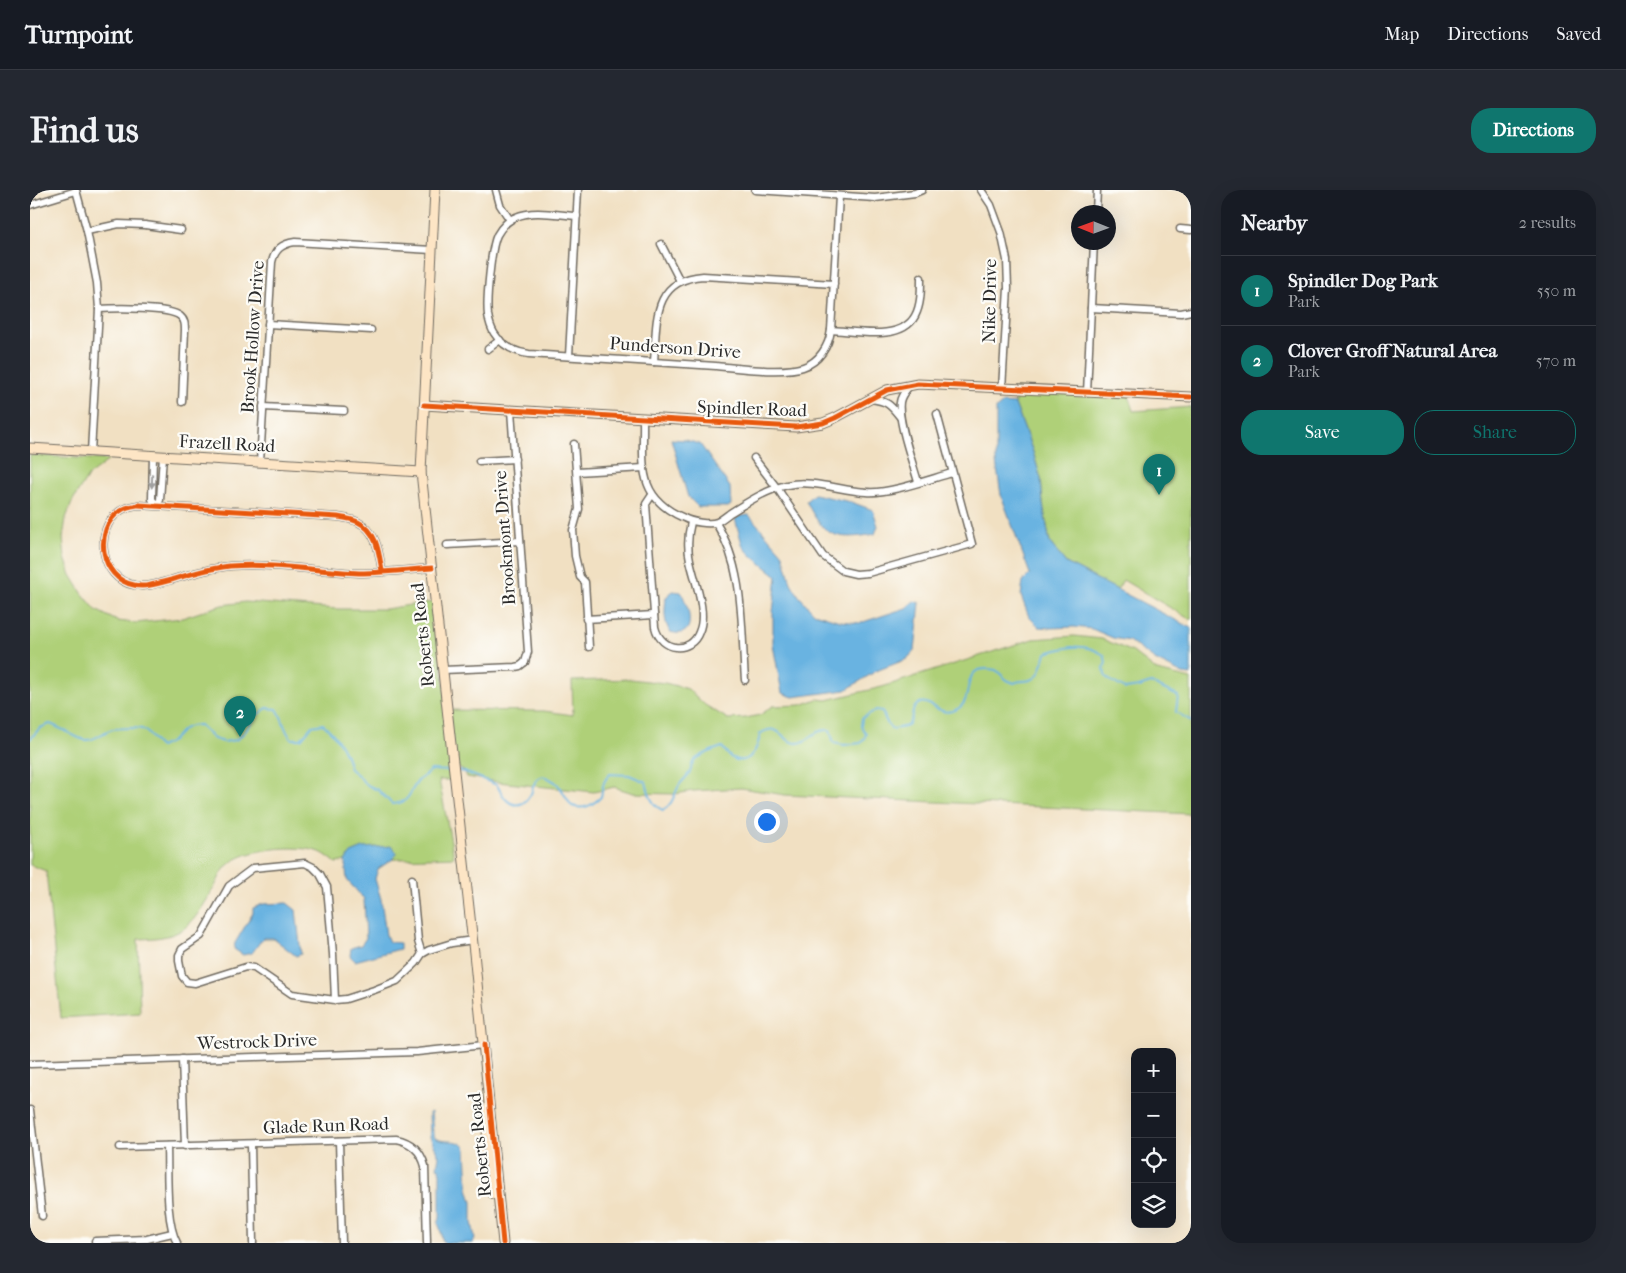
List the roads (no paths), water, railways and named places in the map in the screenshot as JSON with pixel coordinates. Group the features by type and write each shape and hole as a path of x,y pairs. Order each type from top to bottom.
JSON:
{"main road":[{"name":"Roberts Road","path":"435,190 421,472 473,940 503,1243"},
{"name":"Spindler Road","path":"424,405 804,427 835,418 887,390 910,385 925,384 1191,397"},
{"name":"Frazell Road","path":"30,448 421,472"},
{"name":"Roberts Road","path":"484,1045 486,1124 497,1243"}],"street":[{"path":"496,190 500,205 510,220"},
{"path":"569,356 578,190"},
{"path":"756,190 875,198 915,194 922,190"},
{"name":"Nike Drive","path":"981,190 991,205 1001,232 1007,260 1008,288 1002,389"},
{"path":"1096,205 1097,190"},
{"path":"30,205 76,191 88,231 99,309 91,452"},
{"name":"Punderson Drive","path":"500,340 520,353 754,369 794,370 808,365 821,355 829,341 839,196"},
{"path":"488,350 500,340 494,333 488,314 492,252 497,234 510,220 522,215 536,213 577,216"},
{"path":"88,231 119,224 145,225 181,230"},
{"path":"1180,229 1191,230"},
{"name":"Brook Hollow Drive","path":"260,462 274,253 280,246 295,242 432,250"},
{"path":"661,244 680,281"},
{"path":"1087,393 1094,250"},
{"path":"654,362 659,306 671,287 680,281 702,276 834,284"},
{"path":"831,330 882,333 901,330 915,317 920,300 921,278"},
{"path":"1091,308 1181,313 1191,311"},
{"path":"99,309 146,309 174,313 181,316 185,322 182,402"},
{"path":"268,324 371,330"},
{"path":"910,385 900,400 901,418 918,482"},
{"path":"870,399 882,400 888,403 901,418"},
{"path":"263,407 344,411"},
{"name":"Brookmont Drive","path":"443,670 514,667 527,664 528,652 511,410"},
{"path":"754,458 777,488 823,556 843,571 856,574 868,573 972,544 937,414"},
{"path":"643,418 646,484 652,495 672,513 691,522 716,523 762,493 788,485 802,484 868,493 884,491 952,473"},
{"path":"574,444 579,509 573,530 578,570 580,578 585,582 589,647"},
{"path":"156,505 160,500 158,456"},
{"path":"479,461 515,459"},
{"path":"577,472 644,468"},
{"path":"652,495 646,504 654,627 659,638 665,644 673,647 686,645 695,639 702,625 696,579 689,559 688,540 691,522"},
{"path":"382,571 380,555 373,534 359,522 338,516 138,505 120,510 112,519 105,532 103,545 104,558 108,567 124,583 135,586 148,586 203,571 231,566 260,566 361,573 432,568"},
{"path":"716,523 732,557 738,586 745,680"},
{"path":"447,545 520,541"},
{"path":"586,619 654,615"},
{"path":"336,1000 327,887 314,867 305,863 253,868 229,886 201,936 182,949 179,955 182,976 187,982 195,983 246,967 254,968 292,994 336,1000 356,996 398,981 422,954 429,950 452,943 473,940"},
{"path":"412,879 418,941 422,954"},
{"name":"Westrock Drive","path":"30,1064 417,1052 484,1045"},
{"path":"182,1059 185,1146"},
{"path":"30,1110 34,1176 42,1216"},
{"name":"Glade Run Road","path":"120,1147 396,1139 404,1141 423,1157 425,1166 427,1243"},
{"path":"339,1141 342,1243"},
{"path":"251,1144 253,1243"},
{"path":"167,1146 169,1217 172,1233 177,1243"},
{"path":"95,1241 147,1239 172,1233"}],"water":[{"path":"1003,403 1015,404 1033,452 1041,479 1043,504 1050,543 1066,563 1191,628 1191,675 1183,674 1155,660 1129,641 1113,638 1092,629 1039,627 1029,617 1021,596 1023,581 1030,574 1001,495 996,462 996,409"},
{"path":"671,439 700,444 730,487 731,505 728,507 698,507 688,497"},
{"path":"814,494 851,502 873,510 878,526 875,534 850,537 832,534 819,522 806,501"},
{"path":"749,515 783,554 791,583 799,596 814,613 840,621 860,623 906,608 914,601 920,603 915,650 907,659 876,671 846,690 793,697 782,693 773,645 773,612 777,576 743,547 735,519 739,516"},
{"path":"673,591 681,592 689,613 688,627 685,631 679,633 670,632 665,619 666,597"},
{"path":"392,846 397,853 393,859 378,869 375,879 381,899 386,935 389,942 400,943 400,949 355,961 350,956 351,948 361,945 366,938 364,899 347,880 345,861 351,853 363,848"},
{"path":"287,903 296,910 301,954 296,956 273,938 263,938 252,953 243,955 234,949 235,943 253,913 253,908 263,904"},
{"path":"431,1112 435,1138 460,1143 466,1149 468,1188 472,1202 472,1222 475,1239 473,1243 444,1243 442,1238 438,1224 440,1218 440,1169 437,1167 439,1156 430,1137 429,1113"}],"waterway":[{"path":"458,771 497,785 507,800 514,804 523,803 531,794 537,779 543,776 554,781 560,787 572,806 580,808 591,805 601,797 604,782 610,774 629,775 646,782 653,802 663,810 672,802 680,784 690,772 693,762 711,751 722,747 731,757 744,760 752,755 760,734 767,730 777,731 788,740 798,743 824,730 830,730 834,743 844,745 861,743 866,734 861,726 862,718 876,710 882,711 888,725 892,729 905,727 911,720 914,707 920,703 928,704 947,712 959,708 964,703 969,682 976,671 984,669 996,670 1007,680 1014,683 1030,680 1034,679 1039,673 1046,653 1075,647 1089,648 1104,655 1106,662 1104,668 1105,675 1108,679 1125,689 1151,683 1178,696 1176,712 1191,721"},
{"path":"30,739 40,728 50,724 85,740 92,739 113,729 138,728 146,732 160,747 172,741 187,727 200,725 214,739 224,742 236,740 245,732 257,715 267,708 277,709 292,739 301,739 312,726 323,724 340,744 350,769 365,784 378,790 392,804 403,802 418,781 431,770 450,771"}],"place":[{"name":"Spindler Dog Park","path":"1159,495"},
{"name":"Clover Groff Natural Area","path":"240,737"}]}
